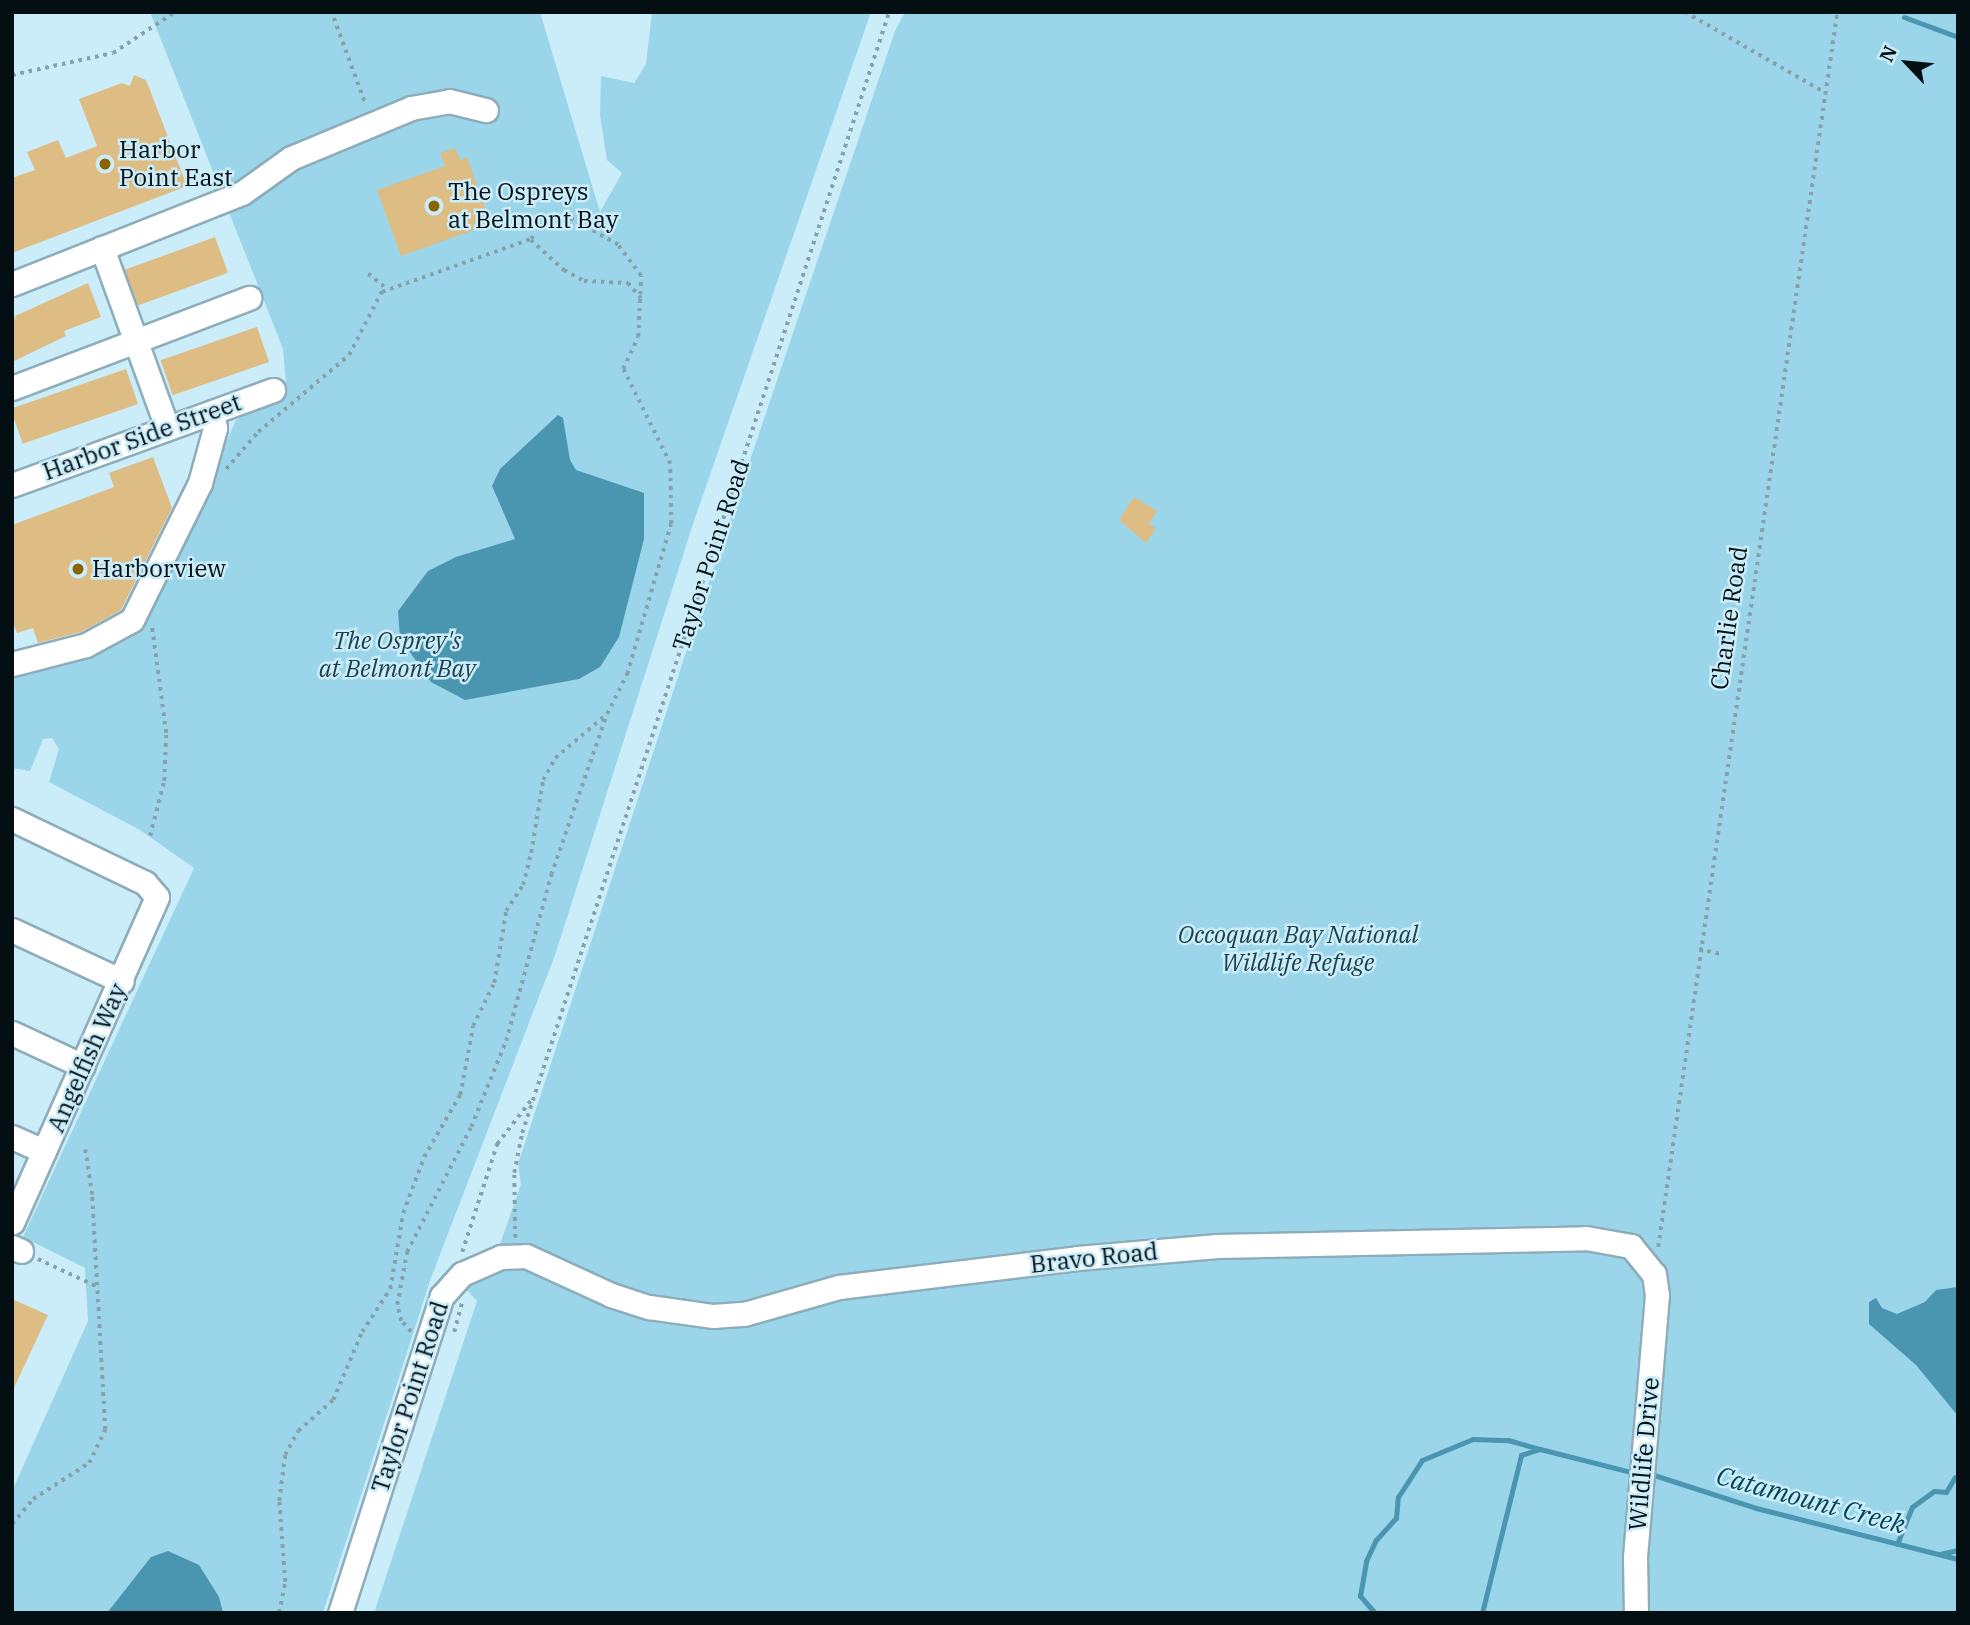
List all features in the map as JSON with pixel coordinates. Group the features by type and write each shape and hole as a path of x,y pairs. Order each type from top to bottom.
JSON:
{"street":[{"path":"12,284 242,193 291,158 372,123 436,101 486,110"},
{"path":"102,247 167,428"},
{"path":"12,388 249,298"},
{"name":"Harbor Side Street","path":"13,482 272,390"},
{"path":"12,664 86,645 132,620 200,483 213,438 212,412"},
{"name":"Angelfish Way","path":"12,819 145,883 157,893 154,912 12,1222"},
{"path":"12,930 122,981"},
{"path":"12,1034 83,1066"},
{"path":"12,1137 44,1152"},
{"name":"Bravo Road","path":"515,1254 649,1307 713,1316 744,1314 839,1287 1077,1258 1226,1246 1609,1239 1630,1246 1644,1257 1654,1274 1657,1295"},
{"name":"Taylor Point Road","path":"340,1613 424,1342 452,1282 485,1262 515,1254"},
{"name":"Wildlife Drive","path":"1636,1613 1637,1522 1657,1295"}],"path":[{"path":"12,75 113,53 175,12"},
{"name":"Taylor Point Road","path":"515,1254 514,1173 534,1097 888,12"},
{"path":"1685,12 1826,93"},
{"name":"Charlie Road","path":"1658,1228 1837,12"},
{"path":"334,18 372,123"},
{"path":"424,1342 398,1316 407,1252 471,1127 506,1041 551,876 607,714 627,674 671,524 674,482 670,464 623,369 638,337 642,299 641,276 618,245 566,216"},
{"path":"382,292 531,239 535,233"},
{"path":"531,239 564,270 584,281 628,283 642,299"},
{"path":"221,478 258,432 349,355 384,287 368,274"},
{"path":"149,836 164,781 166,733 163,687 151,638 154,623"},
{"path":"279,1613 285,1582 279,1501 285,1455 298,1431 333,1399 362,1332 390,1289 403,1213 424,1157 460,1095 473,1027 494,983 506,911 523,885 544,780 555,758 607,714"},
{"path":"1699,949 1720,954"},
{"name":"Taylor Point Road","path":"460,1259 497,1144 513,1118 534,1097"},
{"path":"12,1524 33,1499 89,1463 102,1440 107,1414 99,1372 96,1286 85,1150"},
{"path":"16,1249 96,1286"}],"green space":[{"name":"The Osprey's at Belmont Bay","path":"150,12 540,12 600,212 622,173 607,160 600,115 601,76 634,83 646,64 652,12 871,12 695,518 555,955 431,1278 323,1613 12,1613 12,1491 88,1321 85,1268 23,1237 194,868 140,830 49,782 59,749 52,738 43,739 30,771 12,768 12,669 117,643 143,628 236,420 287,395 283,349"},
{"name":"Occoquan Bay National Wildlife Refuge","path":"905,12 1958,12 1958,1613 374,1613 477,1301 460,1283 491,1270 521,1184 518,1164 716,561 895,31"}],"shaded area":[{"path":"558,415 563,418 570,460 576,470 644,493 644,539 619,637 600,667 579,679 465,700 431,682 400,638 398,611 428,571 456,557 515,539 492,486 500,469"},
{"path":"1958,1287 1958,1416 1916,1365 1869,1324 1869,1302 1876,1298 1882,1308 1897,1314 1925,1302 1936,1290"},
{"path":"168,1551 199,1565 219,1597 223,1613 107,1613 151,1557"}],"building":[{"name":"Harbor Point East","path":"134,75 146,80 187,186 12,253 12,178 35,170 27,152 58,140 66,158 97,146 79,99 122,83 130,86"},
{"name":"The Ospreys at Belmont Bay","path":"455,148 460,160 467,157 491,224 401,256 377,190 445,166 440,153"},
{"path":"215,237 228,273 138,306 125,270"},
{"path":"88,283 101,317 64,331 66,336 12,362 12,314 17,321 15,316"},
{"path":"257,327 269,362 173,395 161,360"},
{"path":"126,369 138,404 23,444 12,408"},
{"name":"Harborview","path":"153,457 172,508 121,610 81,632 38,643 33,628 17,633 12,620 12,525 114,487 109,473"},
{"path":"1134,497 1157,511 1149,524 1156,528 1146,543 1119,520"},
{"path":"12,1299 48,1315 12,1392"}],"waterway":[{"path":"1904,17 1958,37"},
{"path":"1375,1613 1360,1596 1366,1561 1376,1540 1396,1518 1398,1497 1422,1460 1473,1439 1508,1440 1540,1449"},
{"name":"Catamount Creek","path":"1482,1613 1521,1455 1540,1449 1627,1471"},
{"name":"Catamount Creek","path":"1654,1475 1756,1508 1958,1559"},
{"path":"1897,1544 1912,1507 1934,1491 1946,1492 1955,1477"},
{"path":"1940,1554 1958,1550"}],"place":[{"name":"Harbor Point East","path":"105,164"},
{"name":"The Ospreys at Belmont Bay","path":"434,206"},
{"name":"Harborview","path":"78,569"}]}
